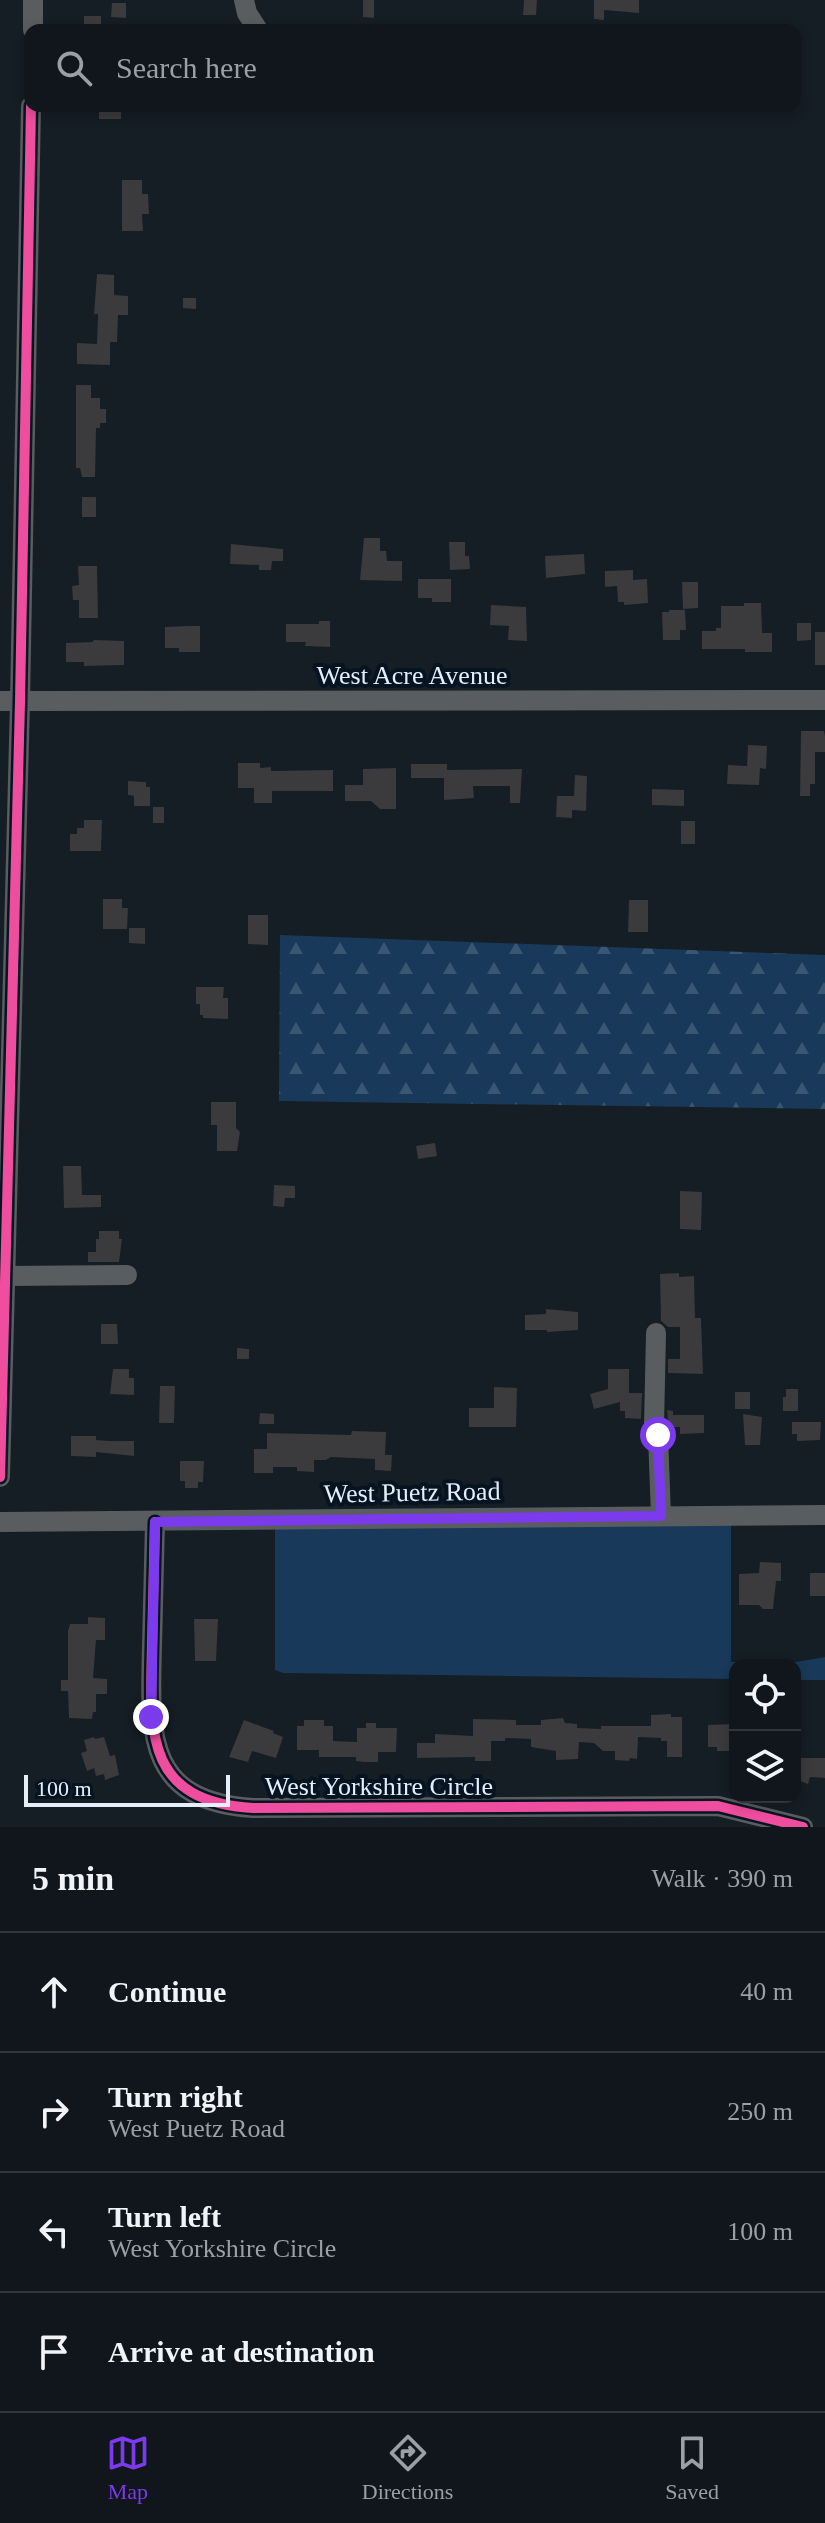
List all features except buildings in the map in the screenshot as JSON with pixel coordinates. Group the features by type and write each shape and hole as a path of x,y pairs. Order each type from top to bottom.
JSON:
{"street":[{"path":"33,0 33,24"},
{"path":"244,0 254,24"},
{"path":"0,1477 5,1276 10,702 31,112"},
{"name":"West Acre Avenue","path":"10,702 825,700"},
{"path":"5,1276 127,1275"},
{"path":"656,1333 654,1426 658,1435 661,1516"},
{"name":"West Puetz Road","path":"0,1522 825,1515"},
{"name":"West Yorkshire Circle","path":"155,1522 153,1735 158,1751 177,1780 206,1800 226,1806 253,1808 718,1806 803,1827"}],"green space":[{"path":"280,935 825,955 825,1109 279,1101"},
{"path":"731,1520 729,1679 283,1673 275,1670 275,1525"},
{"path":"825,1657 825,1680 801,1680 801,1661"}],"cycle path":[{"path":"0,1477 20,702 31,112"},
{"path":"155,1522 151,1677 154,1733 161,1757 173,1776 191,1792 217,1803 253,1808 718,1806 803,1827"}],"route":[{"path":"151,1717 155,1522 661,1516 658,1435"}]}
